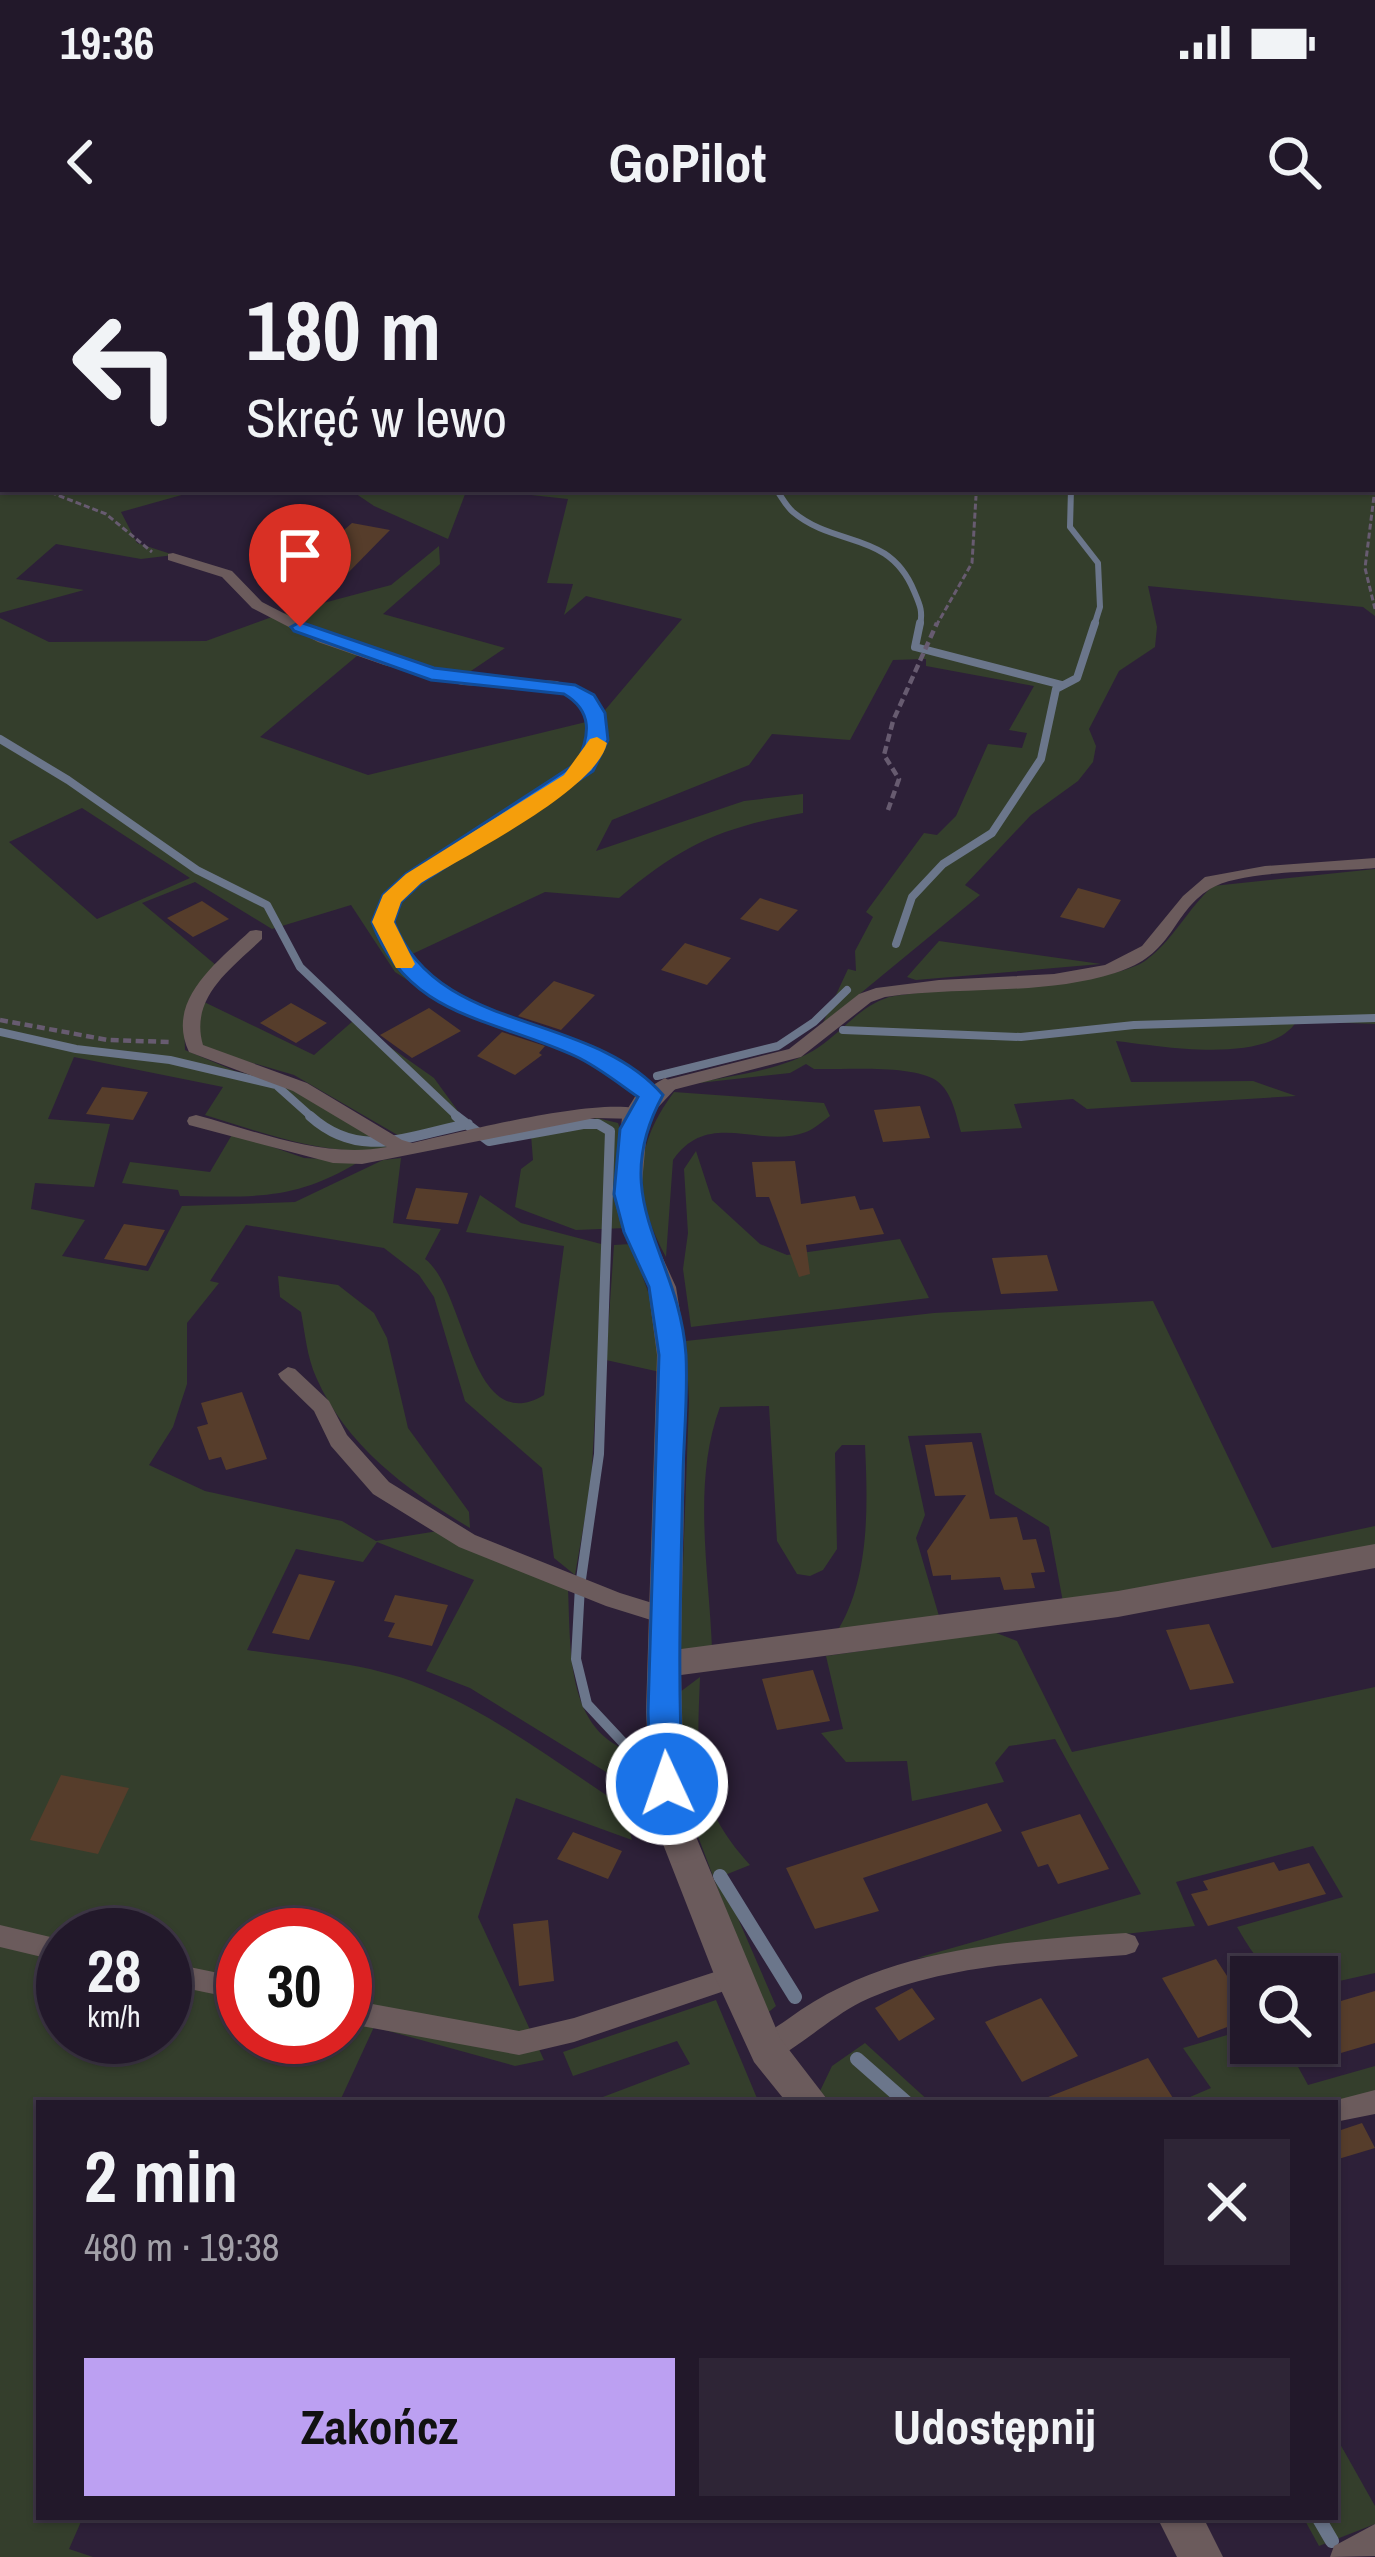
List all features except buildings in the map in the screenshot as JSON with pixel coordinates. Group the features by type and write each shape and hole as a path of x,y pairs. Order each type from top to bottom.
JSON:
{"street":[{"path":"651,1098 630,1143 627,1194 637,1232 662,1287 672,1355 664,1746 674,1821 766,2050 808,2100"},
{"path":"666,1664 1118,1604 1375,1556"},
{"path":"1181,2520 1201,2557"}],"lane":[{"path":"173,557 227,574 257,605 323,639 389,662 462,680 557,686 587,699 597,720 598,740 585,766 413,879 391,900 383,922 396,955 424,985 472,1009 587,1052 651,1098"},
{"path":"196,1121 333,1157 362,1158 595,1112 795,1053 866,998 882,992 1087,973 1129,962 1166,936 1207,882 1221,877 1375,863"},
{"path":"256,935 201,992 190,1027 191,1040 208,1055 300,1087 353,1121 411,1149"},
{"path":"288,1374 322,1406 339,1440 381,1488 467,1541 602,1596 667,1616"},
{"path":"0,1936 36,1945"},
{"path":"766,2050 805,2017 915,1967 1126,1944"},
{"path":"372,2017 519,2042 574,2030 733,1977"},
{"path":"1338,2109 1375,2102"},
{"path":"1345,2557 1375,2539"}],"path":[{"path":"50,492 106,514 141,548 173,557"},
{"path":"1374,492 1365,568 1375,609"},
{"path":"888,810 899,779 884,755 892,721 955,587 972,563 976,496"},
{"path":"0,1020 108,1040 191,1040"}],"green space":[{"path":"0,492 192,492 121,512 137,543 174,555 141,559 56,544 16,579 84,590 0,613"},
{"path":"353,492 466,492 448,539"},
{"path":"503,492 1375,492 1375,616 1363,607 1148,586 1157,627 1155,647 1119,671 1089,729 1096,746 1093,762 1078,781 1031,815 965,885 980,895 822,1025 848,969 856,971 855,951 873,917 866,912 924,833 937,835 956,816 988,744 1022,748 1027,733 1009,730 1034,686 926,666 926,659 893,660 850,740 772,734 749,765 612,820 596,851 744,801 803,794 803,813 704,841 663,864 619,898 545,892 408,956 394,935 391,917 405,898 441,866 574,784 593,767 602,744 600,716 682,619 586,596 564,615 573,584 547,583 568,499"},
{"path":"439,546 440,564 383,614 505,648 462,677 326,637 282,614 391,585"},
{"path":"272,617 358,655 260,737 368,775 586,722 584,754 571,772 408,877 379,916 391,955 418,987 395,972 351,905 272,929 195,882 142,903 217,966 184,1018 185,1050 235,1071 279,1082 395,1148 346,1150 275,1137 205,1115 223,1087 74,1057 48,1119 110,1124 94,1187 35,1183 31,1209 85,1220 62,1256 148,1271 182,1206 295,1202 383,1160 401,1158 393,1223 441,1229 425,1259 439,1275 485,1380 500,1397 519,1403 544,1395 564,1246 466,1232 480,1195 521,1223 605,1245 591,1483 575,1575 554,1558 542,1468 465,1401 434,1297 419,1275 384,1248 246,1225 210,1281 219,1283 187,1323 187,1384 173,1427 149,1465 205,1491 342,1521 376,1541 438,1531 568,1589 573,1666 586,1713 599,1732 618,1746 644,1755 645,1796 470,1688 426,1671 474,1580 377,1542 363,1562 296,1549 247,1650 380,1672 449,1697 623,1806 632,1840 516,1798 478,1917 544,2060 515,2066 374,2027 372,2031 372,1908 216,1908 216,2064 357,2064 340,2100 36,2100 36,2520 82,2520 69,2549 93,2557 0,2557 0,618 49,642 206,641","holes":["82,808 190,878 97,919 9,842"]},
{"path":"1375,869 1375,1024 1297,1021 1283,1035 1263,1044 1212,1050 1116,1041 1131,1082 1253,1081 1296,1096 1087,1109 1073,1099 1014,1104 1022,1128 961,1132 942,1086 912,1072 814,1069 806,1064 790,1073 690,1084 790,1062 889,997 1061,982 1124,970 1155,953 1213,886"},
{"path":"939,941 1101,964 907,977"},
{"path":"200,1000 314,1055 353,1021 434,1078 471,1129 401,1137 294,1075 208,1050 202,1047 195,1021"},
{"path":"674,1092 824,1103 830,1116 809,1131 789,1136 719,1133 687,1145 673,1160 666,1257 647,1214 642,1173 650,1133"},
{"path":"597,1118 618,1123 621,1132 626,1228 576,1230 515,1207 521,1169 533,1160 531,1135"},
{"path":"233,1133 304,1158 360,1161 294,1190 252,1196 180,1196 178,1190 122,1183 130,1162 210,1172"},
{"path":"696,1151 712,1200 760,1244 787,1255 900,1239 929,1298 691,1327 683,1269 688,1233 684,1169"},
{"path":"631,1244 656,1314 660,1372 606,1360 614,1245"},
{"path":"278,1276 338,1285 374,1313 387,1338 408,1428 469,1512 470,1528 402,1482 344,1424 313,1369 301,1312 280,1297"},
{"path":"1153,1301 1272,1548 1375,1526 1375,1548 1063,1602 1049,1527 995,1494 981,1433 908,1436 925,1515 916,1538 939,1616 835,1635 861,1568 865,1445 842,1445 835,1453 837,1549 823,1570 810,1576 797,1574 777,1541 769,1406 720,1407 711,1436 704,1496 712,1648 686,1653 680,1649 689,1401 686,1341 934,1313"},
{"path":"994,1632 1017,1641 1072,1752 1375,1687 1375,1973 1338,1981 1338,1956 1256,1956 1237,1927 1343,1897 1313,1846 1176,1882 1195,1926 917,1958 1141,1894 1055,1739 1009,1746 995,1763 1004,1782 912,1801 907,1761 846,1762 821,1733 843,1729 826,1656"},
{"path":"700,1677 702,1777 717,1820 750,1865 720,1877 776,2006 765,2015 693,1823 681,1763 680,1692"},
{"path":"716,2000 758,2100 595,2100 690,2064 677,2041 573,2076 563,2052"},
{"path":"1230,2034 1230,2064 1296,2064 1308,2085 1375,2066 1375,2094 1338,2101 1183,2100 1211,2088 1183,2048"},
{"path":"865,2043 928,2100 828,2100 820,2091 832,2066"},
{"path":"1338,2440 1375,2506 1375,2524 1319,2546 1305,2520 1338,2520"}],"waterway":[{"path":"778,492 790,510 810,523 891,558 914,591 920,626"},
{"path":"1071,492 1070,527 1098,563 1100,607 1094,626"},
{"path":"920,623 915,647 1062,685"},
{"path":"896,944 912,897 943,864 992,833 1041,759 1056,689 1077,678 1095,623"},
{"path":"0,739 197,870 267,905 300,967 460,1119"},
{"path":"657,1076 778,1046 814,1022 847,990"},
{"path":"843,1030 1021,1037 1134,1025 1375,1018"},
{"path":"0,1032 76,1049 170,1060 276,1085 314,1119"},
{"path":"310,1116 314,1119"},
{"path":"456,1116 467,1124"},
{"path":"314,1119 347,1138 366,1141 405,1139 467,1124"},
{"path":"467,1124 489,1141 583,1124 598,1124 610,1131 599,1454 580,1586 576,1659 587,1704 630,1750"},
{"path":"626,1747 634,1754"},
{"path":"720,1876 795,1997"},
{"path":"857,2059 904,2100"},
{"path":"1320,2520 1332,2541"}],"slow traffic":[{"path":"404,964 383,922 391,900 413,879 572,779 595,754 597,743"}],"route":[{"path":"300,627 431,674 568,689 587,699 595,713 595,754 572,779 413,879 391,900 383,922 396,955 424,985 472,1009 587,1052 651,1095 632,1129 627,1194 637,1232 662,1287 672,1355 663,1712 667,1784"}]}
